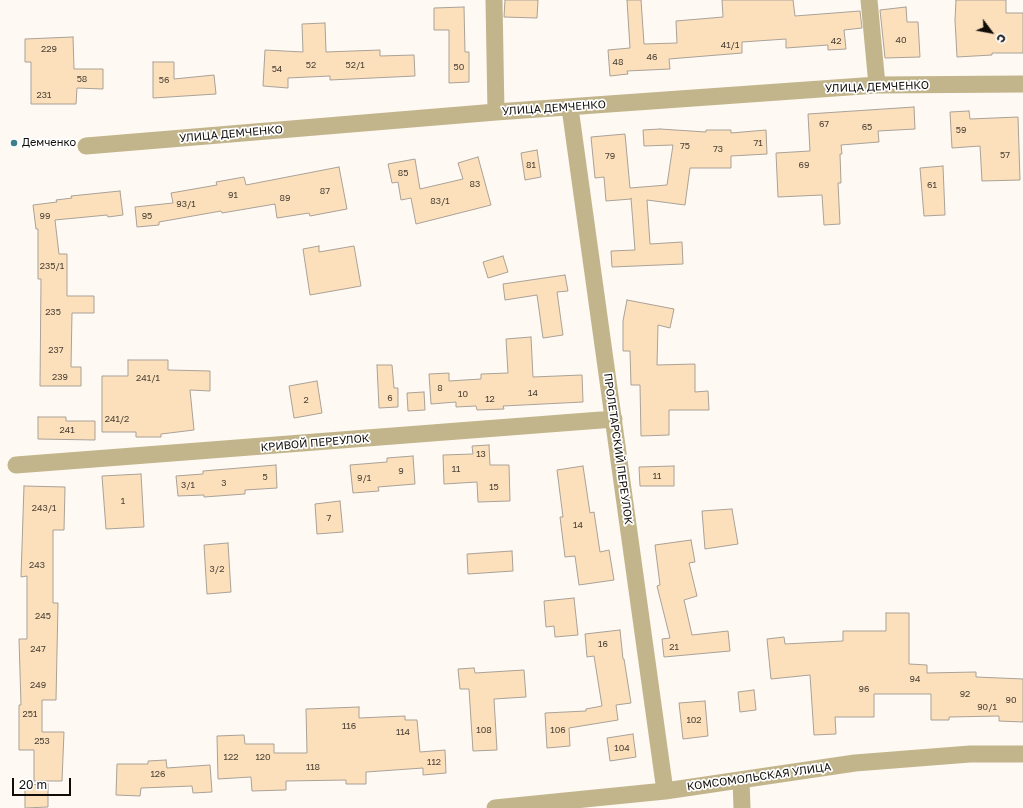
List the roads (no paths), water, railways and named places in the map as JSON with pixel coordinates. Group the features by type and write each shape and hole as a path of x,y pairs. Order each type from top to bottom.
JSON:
{"street":[{"path":"494,0 496,112"},
{"path":"869,0 877,85"},
{"name":"УЛИЦА ДЕМЧЕНКО","path":"86,146 496,112 570,108 877,85 1023,84"},
{"name":"ПРОЛЕТАРСКИЙ ПЕРЕУЛОК","path":"570,108 665,791"},
{"name":"КРИВОЙ ПЕРЕУЛОК","path":"16,465 614,419"},
{"name":"КОМСОМОЛЬСКАЯ УЛИЦА","path":"495,808 665,791 855,762 970,754 1023,754"},
{"path":"740,780 742,808"}],"place":[{"name":"Демченко","path":"14,143"}]}
